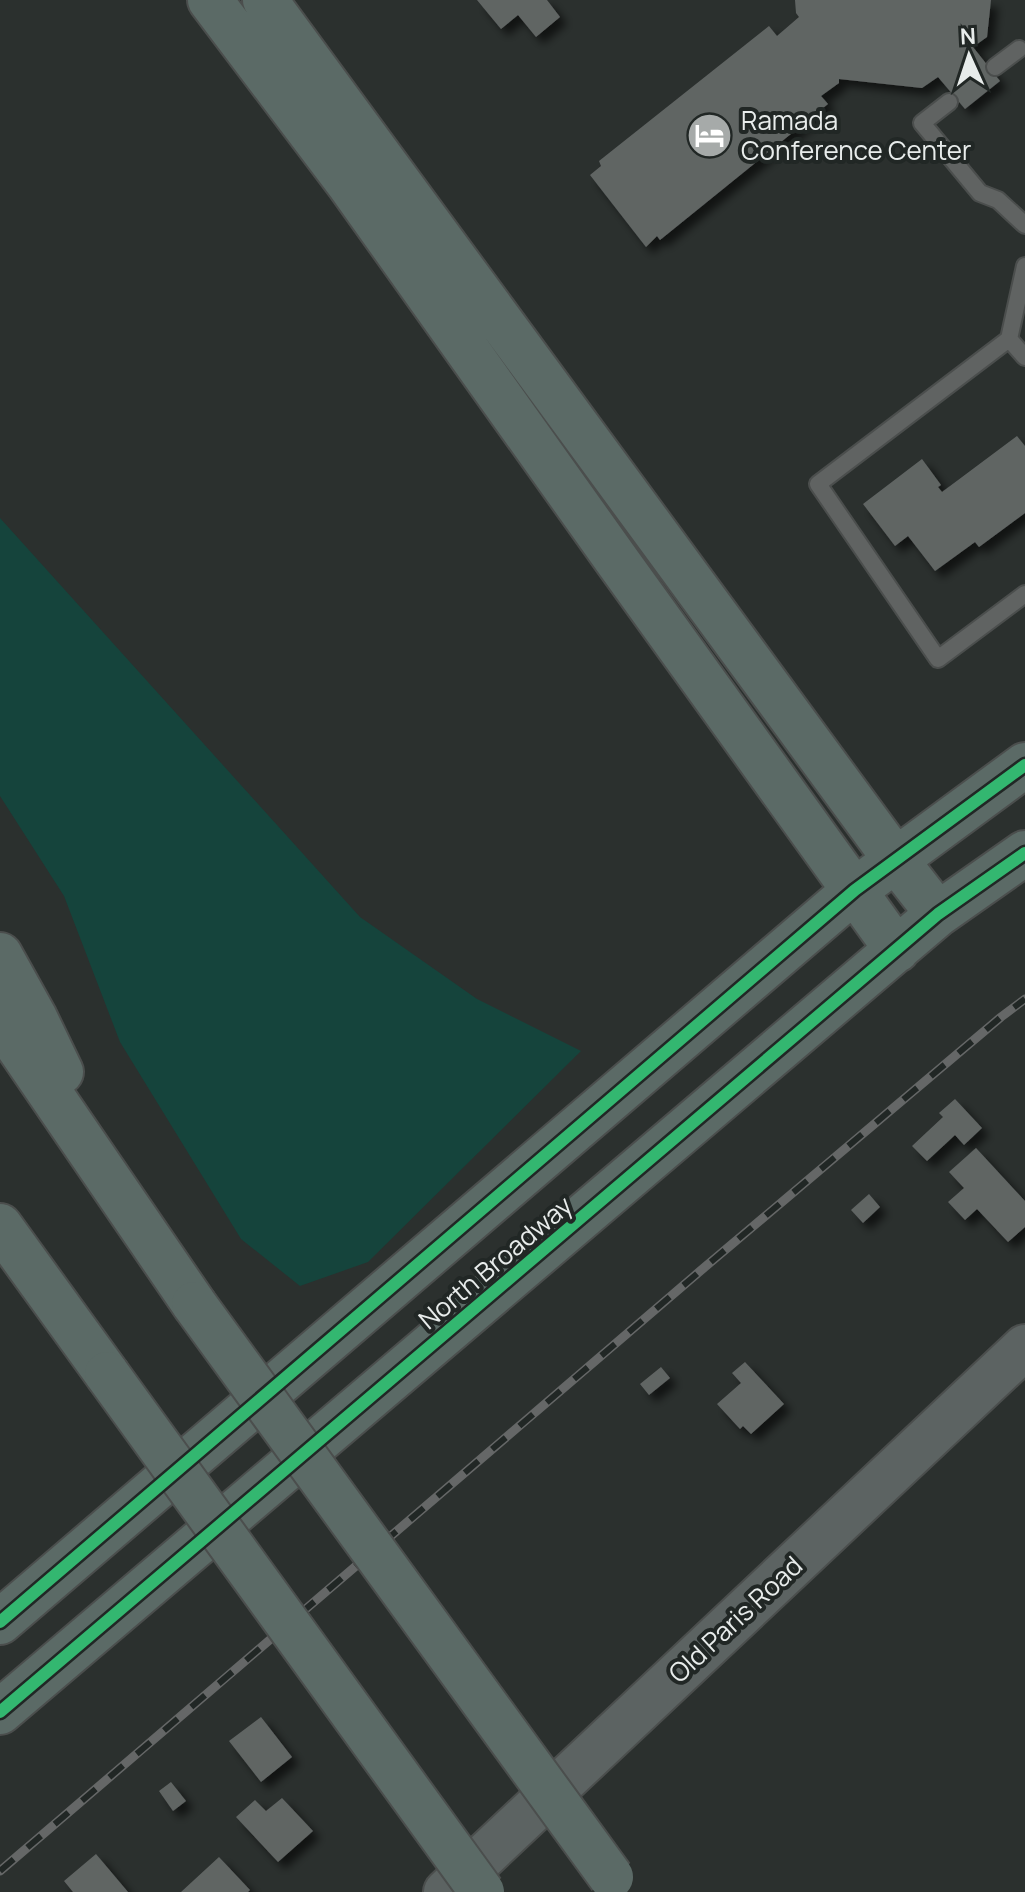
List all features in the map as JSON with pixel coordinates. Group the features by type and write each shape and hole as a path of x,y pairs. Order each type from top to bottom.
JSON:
{"highway":[{"path":"210,0 349,184 897,950"},
{"path":"265,0 938,914"},
{"name":"North Broadway","path":"0,1622 855,890 1025,765"},
{"name":"North Broadway","path":"0,1712 938,914 1025,853"},
{"path":"0,955 35,1018 120,1197"},
{"path":"0,1020 194,1304 617,1885"},
{"path":"0,1226 482,1892"}],"street":[{"name":"Old Paris Road","path":"446,1892 1025,1347"}],"lane":[{"path":"995,67 1023,49"},
{"path":"949,102 922,123 980,193 998,200 1025,225"},
{"path":"1025,266 1009,339 818,484 938,659 1025,594"},
{"path":"1009,339 1025,357"}],"green space":[{"path":"0,518 360,917 477,999 581,1051 368,1262 300,1286 241,1239 120,1042 64,896 0,796"}],"building":[{"path":"477,0 547,0 560,17 536,37 518,15 501,29"},
{"name":"Ramada Conference Center","path":"795,0 991,0 987,37 973,47 1000,81 965,109 938,77 922,88 839,79 839,83 821,96 828,104 660,240 657,236 646,247 590,175 601,166 599,161 769,26 777,36 799,17"},
{"path":"1017,436 1025,446 1025,513 979,547 975,542 935,571 908,536 895,546 863,504 922,459 941,485 938,487 942,492"},
{"path":"955,1099 982,1128 964,1145 955,1135 927,1161 912,1146 943,1117 939,1113"},
{"path":"976,1148 1025,1201 1025,1227 1008,1242 977,1209 965,1220 948,1202 964,1188 949,1172"},
{"path":"869,1194 880,1207 863,1223 851,1210"},
{"path":"745,1362 784,1404 751,1434 743,1426 740,1429 717,1404 741,1383 732,1373"},
{"path":"661,1367 670,1378 649,1395 640,1384"},
{"path":"261,1717 292,1757 261,1782 229,1741"},
{"path":"171,1782 186,1801 173,1811 159,1791"},
{"path":"282,1798 313,1831 278,1862 236,1817 255,1800 266,1811"},
{"path":"96,1854 128,1892 73,1892 64,1881"},
{"path":"219,1857 250,1890 248,1892 181,1892"}],"railway":[{"path":"0,1871 699,1272 1025,999"}],"cycle path":[{"path":"0,1622 855,890 1025,765"},
{"path":"0,1712 938,914 1025,853"}],"place":[{"name":"Ramada Conference Center","path":"710,135"}]}
